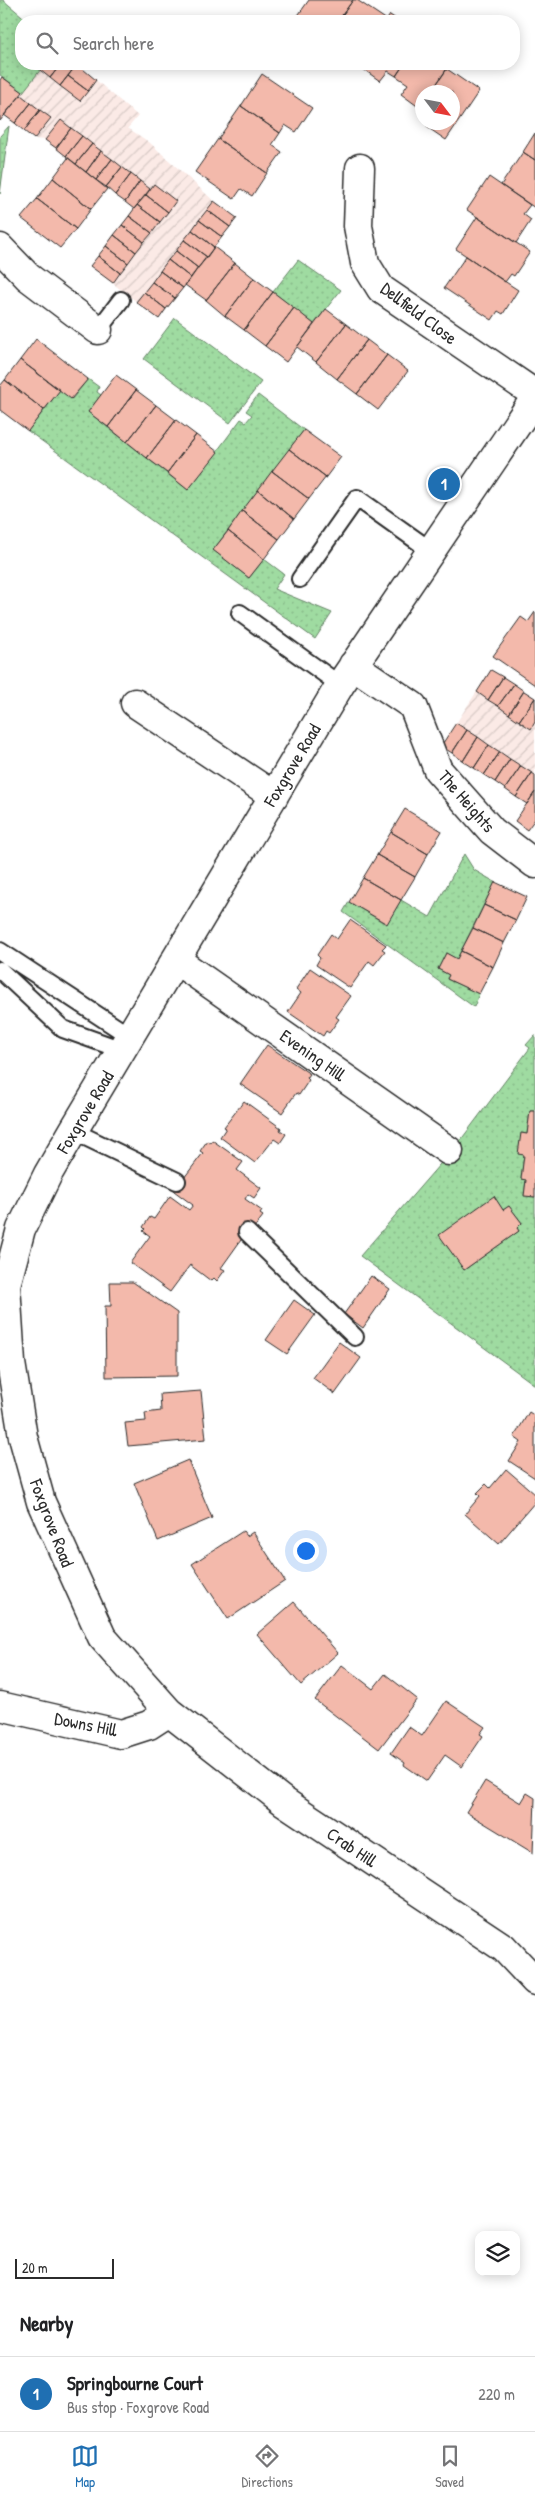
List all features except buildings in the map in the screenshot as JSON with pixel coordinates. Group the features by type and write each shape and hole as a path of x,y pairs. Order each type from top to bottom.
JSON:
{"street":[{"name":"Dellfield Close","path":"360,168 358,226 365,263 381,289 535,394"},
{"path":"0,248 28,277 98,330"},
{"name":"Foxgrove Road","path":"169,1712 102,1637 64,1557 41,1502 23,1437 12,1372 6,1285 21,1229 48,1174 73,1130 347,675 430,550 535,398"},
{"name":"The Heights","path":"347,675 413,706 438,770 492,831 535,864"},
{"path":"135,702 274,796"},
{"name":"Evening Hill","path":"176,960 449,1151"},
{"name":"Downs Hill","path":"0,1706 121,1734 149,1725 169,1712"},
{"name":"Crab Hill","path":"169,1712 283,1801 504,1948 535,1981"}],"lane":[{"path":"98,330 120,300"},
{"path":"300,578 357,498 430,550"},
{"path":"240,613 347,675"},
{"path":"0,951 127,1043"},
{"path":"0,970 62,1029 127,1043"},
{"path":"73,1130 177,1181"},
{"path":"247,1232 355,1337"}],"shaded area":[{"path":"40,70 84,70 138,116 128,128 149,142 214,201 237,218 159,319 90,266 134,209 45,140 34,139 4,115"},
{"path":"491,670 535,698 535,792 527,804 441,746"}],"green space":[{"path":"0,0 3,0 21,15 15,15 15,70 40,70 23,92 0,75"},
{"path":"9,126 0,194 0,136"},
{"path":"298,260 341,290 314,324 273,292"},
{"path":"175,318 261,382 230,423 144,359"},
{"path":"88,379 99,387 97,392 101,395 88,412 188,490 241,419 246,422 252,415 246,411 258,395 304,430 213,550 249,578 264,559 284,574 274,589 332,613 315,639 28,431 60,390 72,399"},
{"path":"464,854 474,870 495,882 457,959 446,953 438,969 449,975 447,979 479,994 474,1007 343,912 349,902 386,924 401,900 430,917"},
{"path":"535,1035 535,1111 530,1111 527,1134 521,1134 524,1155 521,1179 526,1180 524,1195 535,1197 535,1385 360,1256 460,1141 530,1048 526,1045","holes":["494,1197 503,1210 509,1206 522,1223 517,1228 519,1231 464,1270 440,1235"]}],"place":[{"name":"Springbourne Court","path":"444,484"}]}
